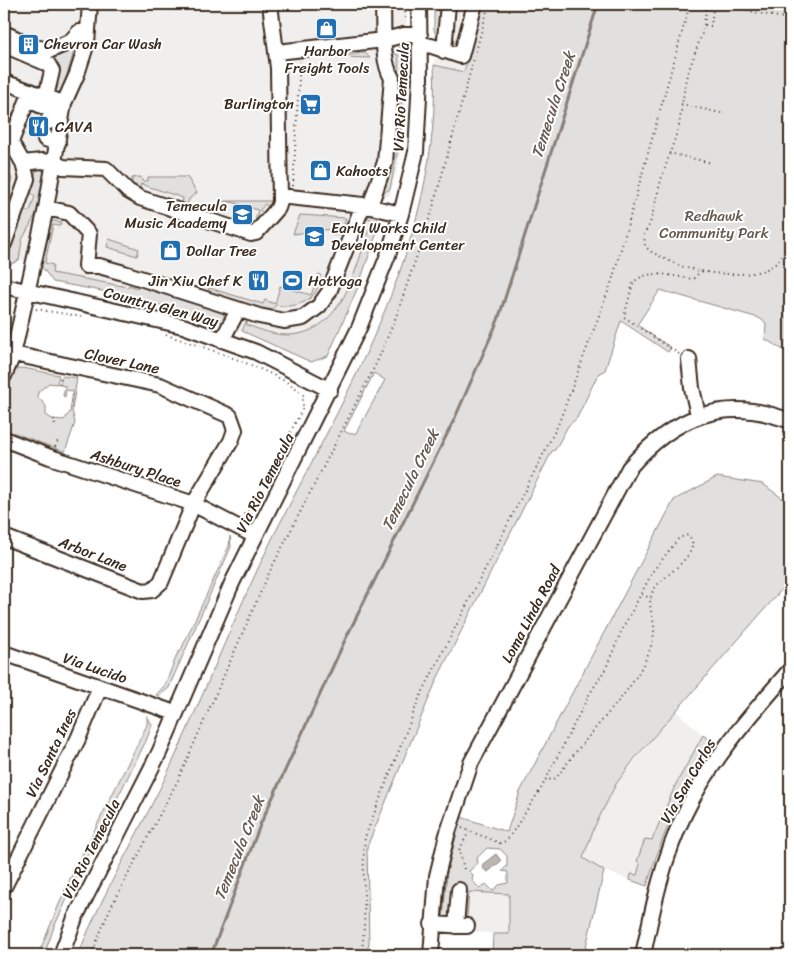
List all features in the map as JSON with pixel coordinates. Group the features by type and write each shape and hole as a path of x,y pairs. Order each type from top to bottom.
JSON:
{"street":[{"path":"4,376 46,208 64,103 77,74 87,43 84,32 90,4"},
{"path":"24,163 42,161 54,163 64,168 106,169 128,191 140,198 252,234 260,230 278,208 280,196 278,174 280,120 278,52 270,4"},
{"path":"46,208 69,213 89,234 86,266 99,266 124,273 238,310 284,321 303,318 319,306 329,292 385,162 392,78 388,72 384,40 384,4"},
{"name":"Via Rio Temecula","path":"61,955 75,918 159,753 209,631 255,536 330,390 359,328 401,214 416,152 420,39 419,4"},
{"path":"444,51 448,4"},
{"path":"278,52 384,40 404,35 420,39 444,51 462,56 475,4"},
{"path":"40,48 49,51 57,49 84,32"},
{"path":"4,45 48,64 52,72 46,97"},
{"path":"4,82 30,96 50,110 45,139 58,143"},
{"path":"30,96 46,97 64,103"},
{"path":"4,244 27,180 24,163 7,140 30,96"},
{"path":"280,196 366,206 401,214"},
{"name":"Country Glen Way","path":"4,286 183,326 256,352 330,390"},
{"path":"222,340 238,310"},
{"name":"Clover Lane","path":"8,354 160,385 230,416 235,430 231,442 193,505"},
{"path":"689,359 692,388 698,415"},
{"name":"Loma Linda Road","path":"431,955 437,876 447,835 471,763 629,468 646,448 669,429 698,415 728,410 753,411 774,414 790,421"},
{"name":"Ashbury Place","path":"4,439 50,457 193,505 255,536"},
{"name":"Arbor Lane","path":"4,537 143,591 152,590 161,582 193,505"},
{"name":"Via Lucido","path":"4,653 175,713"},
{"name":"Via San Carlos","path":"643,955 659,883 684,814 736,732 790,670"},
{"name":"Via Santa Ines","path":"5,879 78,739 100,687"},
{"path":"432,924 461,926 459,890"}],"path":[{"path":"405,4 405,18"},
{"path":"91,955 110,909 150,837 178,780 269,573 377,362 396,317 432,211 489,4"},
{"path":"361,955 364,936 363,857 365,837 419,698 558,424 612,281 690,4"},
{"path":"707,4 704,25 686,78 679,126 669,153 650,224 643,240 650,251 678,265 701,271 744,274 758,272 774,265 783,254 790,238"},
{"path":"734,4 753,12 788,19"},
{"path":"704,25 711,26 713,9 707,8"},
{"path":"294,198 300,54"},
{"path":"682,104 725,114"},
{"path":"669,153 712,163"},
{"path":"689,359 670,350 624,317 633,283 637,279 660,274 693,279 701,271"},
{"path":"59,384 61,374"},
{"path":"54,419 55,427"},
{"path":"53,449 58,440"},
{"path":"460,827 500,843 506,841 546,779 606,668 621,632 653,571 679,538 688,535 692,540 689,551 682,563 656,586 650,598 653,636 643,664 620,700 585,740 557,778 546,779"},
{"path":"642,594 650,598"},
{"path":"458,833 462,822"},
{"path":"464,869 459,850 469,831"}],"shaded area":[{"path":"4,4 407,4 406,103 399,163 390,195 382,199 377,218 380,224 358,287 328,356 311,362 230,326 172,307 129,296 53,282 39,263 19,260 4,268"},
{"path":"434,4 483,4 464,73 434,65 434,60 438,58"},
{"path":"676,711 703,735 675,786 652,840 641,851 637,860 640,864 637,875 631,874 630,880 604,871 583,858 594,828 616,784"},
{"path":"496,854 501,861 488,872 482,868 483,864"},
{"path":"469,892 510,894 509,935 466,931"}],"green space":[{"path":"434,4 442,4 437,37 434,30"},
{"name":"Redhawk Community Park","path":"483,4 790,4 790,354 765,339 766,323 759,318 660,290 637,325 671,348 668,352 621,321 605,370 598,374 577,418 568,426 555,450 552,451 437,679 369,842 367,847 369,944 366,955 78,955 100,905 174,759 260,564 359,368 385,310 407,251 423,191 432,129 434,65 464,72","holes":["374,373 385,380 356,433 350,434 344,431"]},
{"path":"392,44 400,44 400,49 403,52 401,134 390,189 383,193 380,192 394,148 399,94 398,55 393,54"},
{"path":"74,45 75,48 62,92 54,94 53,88 57,89 58,84 55,82 39,50 63,51 65,54 72,50 70,47"},
{"path":"329,50 339,56 365,53 370,58 306,56"},
{"path":"4,154 11,166 10,174 12,179 6,199 4,198"},
{"path":"39,168 45,172 38,210 22,240 19,260 4,268 6,259 4,251 22,211 30,211 35,196 30,192 36,171"},
{"path":"141,177 142,181 148,181 148,177 187,177 197,193 190,198 186,206 182,205 183,198 141,184 139,190 132,186 132,178"},
{"path":"224,201 274,201 270,208 265,204 260,210 265,215 254,225 258,210 232,202 223,203"},
{"path":"366,213 378,215 377,218 380,224 358,287 328,356 311,362 242,331 247,320 247,325 283,335 307,331 323,323 336,309 354,275 372,220 365,216"},
{"path":"300,215 346,218 341,235 331,235 332,229 293,234"},
{"path":"50,220 61,223 60,226 53,225 45,263 53,265 52,273 128,287 129,285 137,288 138,284 220,311 224,315 224,320 219,322 129,296 53,282 39,263"},
{"path":"109,239 139,249 137,256 107,247"},
{"path":"155,274 208,291 209,288 263,304 265,300 275,304 280,286 311,295 319,274 321,275 311,298 296,305 276,305 270,312 212,293 209,295 154,278"},
{"path":"23,368 59,375 57,384 49,383 38,392 38,397 46,406 46,415 52,419 64,420 70,412 73,391 66,390 65,397 63,396 65,386 60,385 62,376 77,378 72,410 75,423 65,452 4,429 4,403 8,384 16,370"},
{"path":"717,477 763,484 790,504 790,580 636,757 616,784 594,828 583,858 604,871 584,955 492,955 493,934 509,934 509,894 469,892 466,931 442,929 447,872 461,817 507,832 520,792 674,500","holes":["487,848 500,849 507,856 507,866 502,871 508,872 508,883 499,885 493,891 486,884 480,889 472,880 473,875 469,871 478,863 477,858"]},
{"path":"230,536 231,547 169,688 159,696 156,695 165,685 178,652 180,652 229,546"},
{"path":"147,715 152,725 146,741 76,880 54,927 44,955 38,955 67,885 147,725"},
{"path":"703,735 714,743 692,776 674,811 659,848 647,886 630,880 631,874 637,875 640,864 637,861 645,839 652,840 675,786"}],"waterway":[{"name":"Temecula Creek","path":"211,955 260,825 345,640 454,420 498,320 598,4"}],"tunnel":[{"path":"17,39 40,48"}],"place":[{"name":"Harbor Freight Tools","path":"327,28"},
{"name":"Chevron Car Wash","path":"28,44"},
{"name":"Burlington","path":"310,104"},
{"name":"CAVA","path":"39,127"},
{"name":"Kahoots","path":"320,171"},
{"name":"Temecula Music Academy","path":"243,215"},
{"name":"Early Works Child Development Center","path":"315,237"},
{"name":"Dollar Tree","path":"170,251"},
{"name":"Jin Xiu Chef K","path":"258,281"},
{"name":"HotYoga","path":"292,281"}]}
